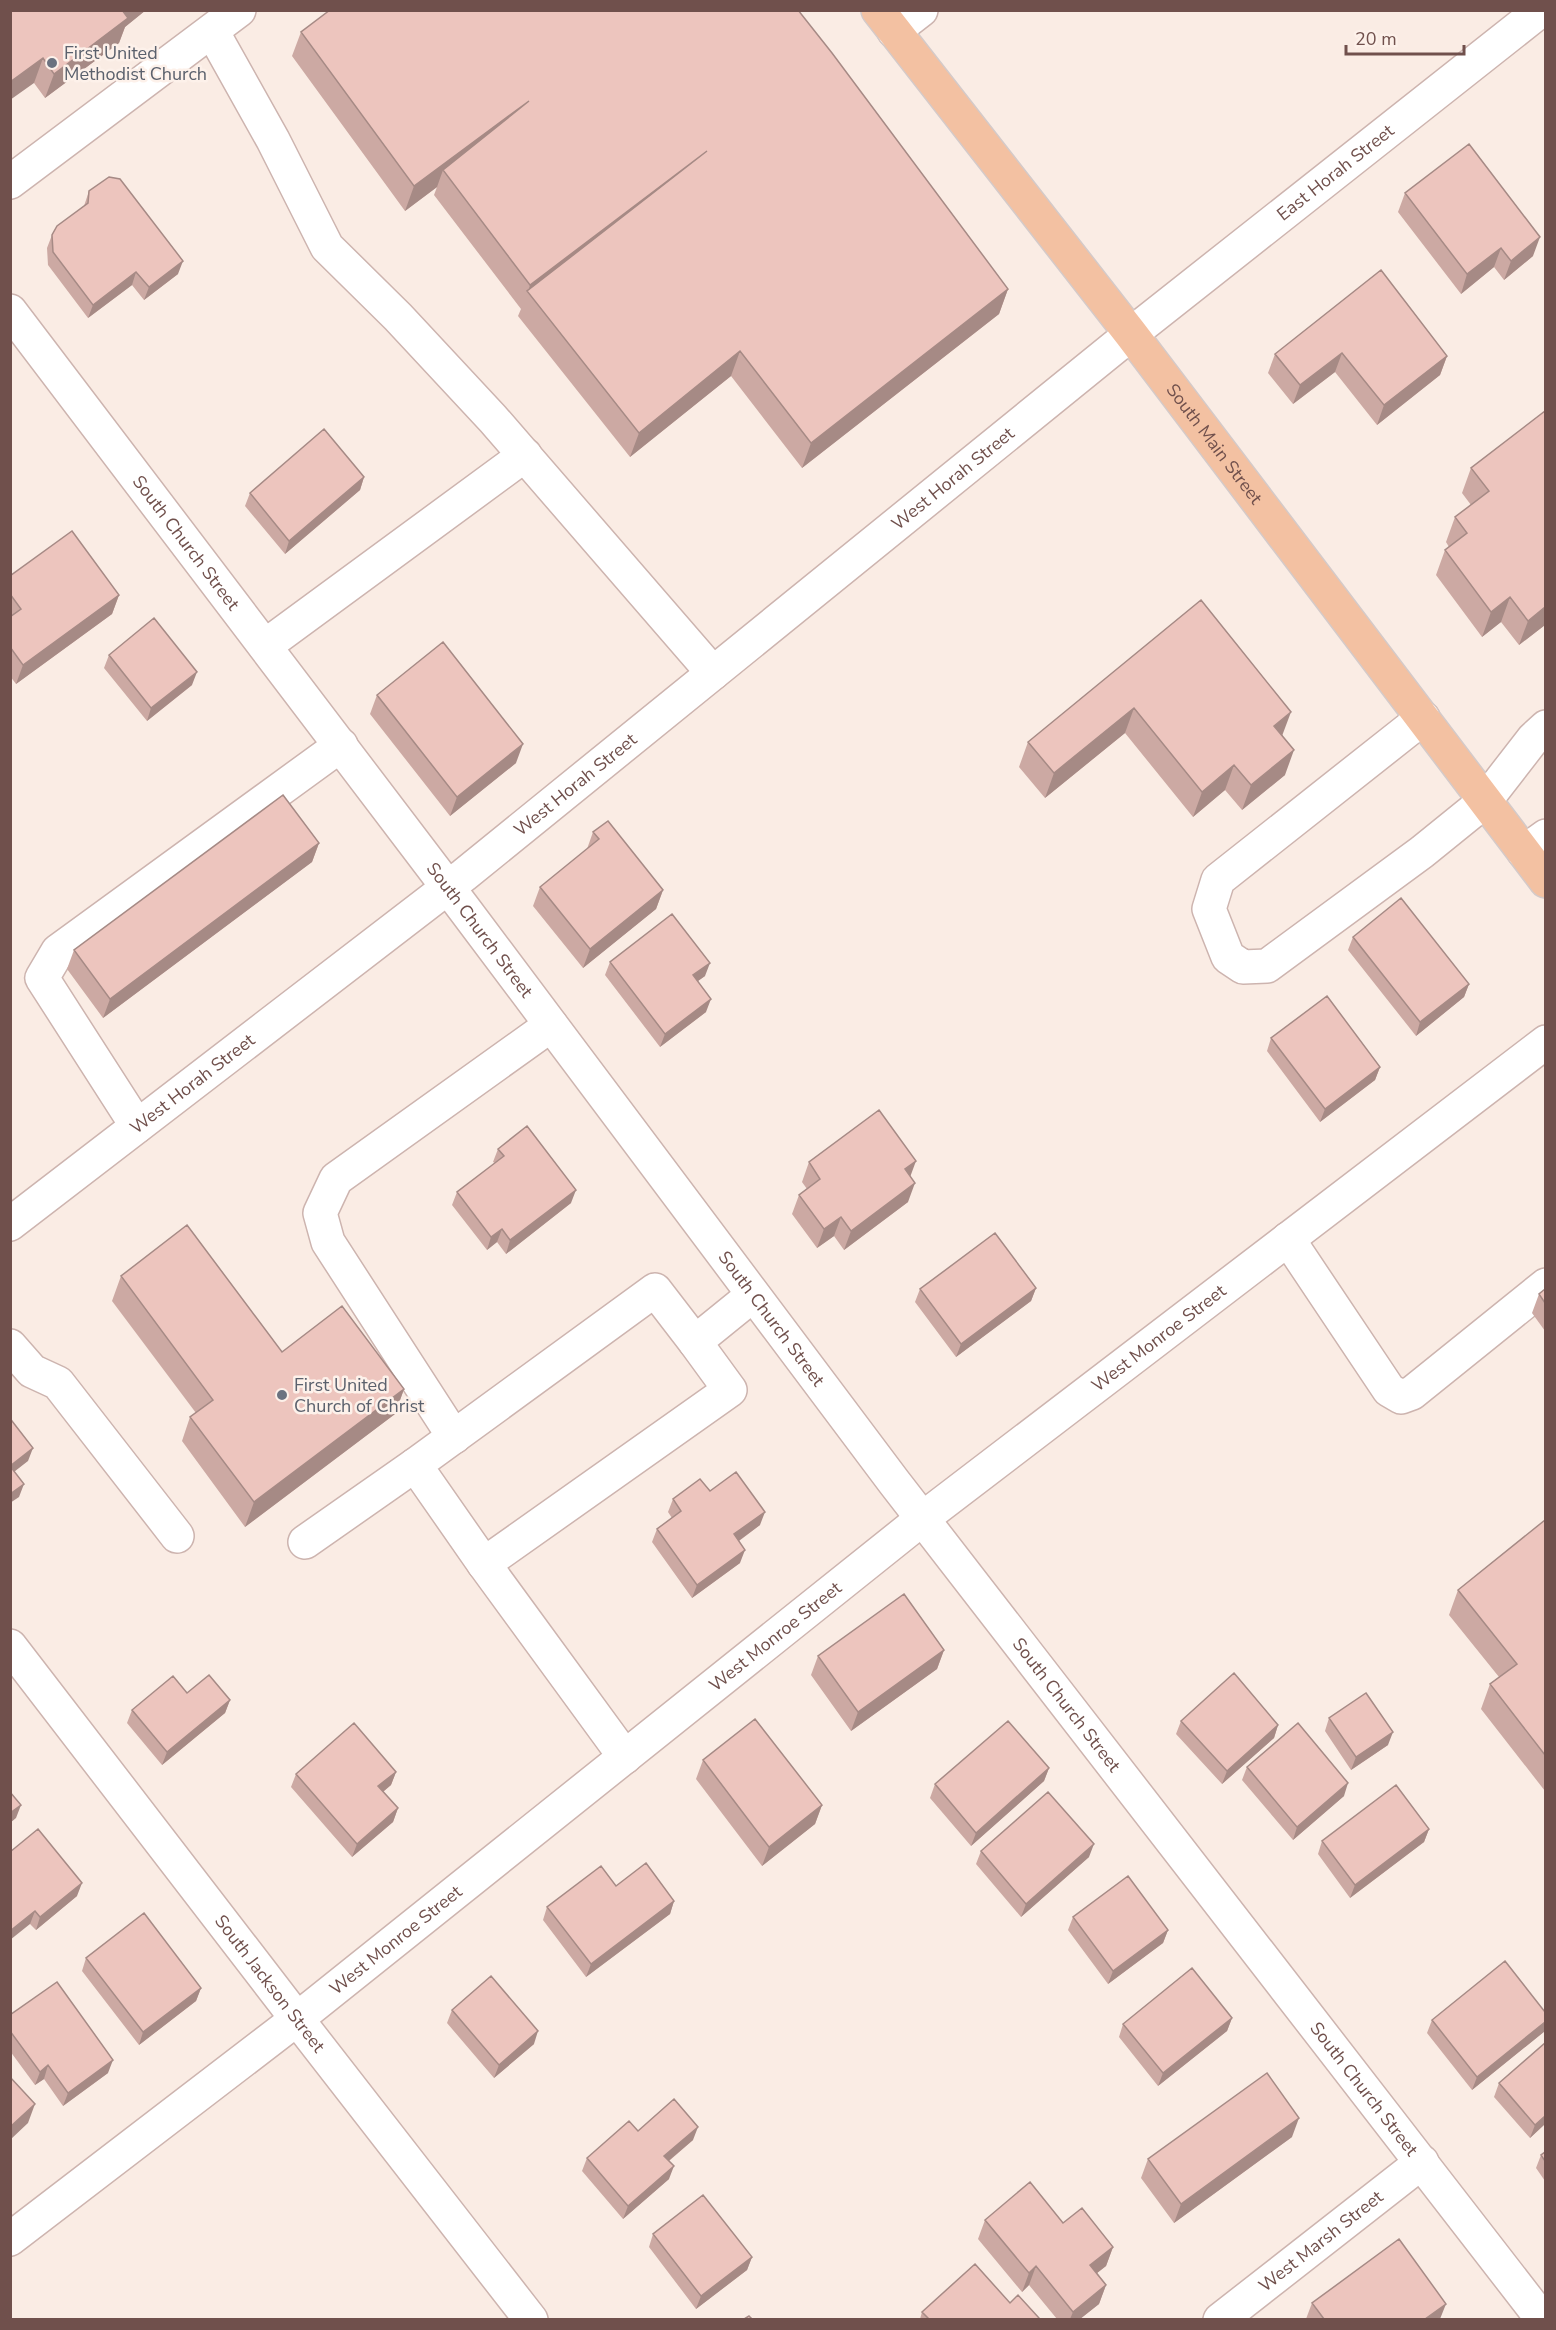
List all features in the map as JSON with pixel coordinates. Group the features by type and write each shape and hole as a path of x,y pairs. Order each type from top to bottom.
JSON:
{"main road":[{"name":"South Main Street","path":"886,21 1131,334 1485,801 1534,844 1545,881"}],"street":[{"path":"10,182 239,10"},
{"path":"886,21 921,10"},
{"name":"East Horah Street","path":"1131,334 1541,10"},
{"path":"212,31 273,140 327,247 398,317 525,455 713,673"},
{"name":"South Church Street","path":"10,311 448,887 922,1519 1543,2319"},
{"name":"West Horah Street","path":"10,1224 448,887 1131,334"},
{"path":"265,646 525,455"},
{"path":"1423,718 1218,880 1209,909 1228,957 1243,967 1267,966 1422,852 1485,801 1533,739 1545,728"},
{"path":"137,1126 42,978 58,951 341,746"},
{"path":"454,1437 327,1242 320,1213 336,1179 551,1025"},
{"name":"West Monroe Street","path":"10,2239 297,2019 922,1519 1545,1042"},
{"path":"1288,1239 1389,1390 1401,1397 1412,1393 1545,1285"},
{"path":"304,1542 454,1437 655,1290 730,1390 484,1564"},
{"path":"695,1342 753,1295"},
{"path":"10,1346 32,1371 58,1383 177,1536"},
{"path":"414,1465 625,1757"},
{"name":"South Jackson Street","path":"10,1646 531,2319"},
{"name":"West Marsh Street","path":"1220,2319 1422,2162"}],"building":[{"name":"First United Methodist Church","path":"10,10 122,10 128,18 54,74 43,58 10,82"},
{"path":"330,10 798,10 1008,289 811,443 740,351 639,433 527,291 707,151 530,285 443,170 529,101 414,186 301,32"},
{"path":"1469,144 1540,237 1511,261 1501,248 1467,274 1405,193"},
{"path":"109,177 120,179 183,261 149,287 136,272 93,305 53,252 52,235 57,226 88,203 89,191"},
{"path":"1381,270 1447,356 1384,405 1342,353 1300,385 1275,354"},
{"path":"1545,411 1545,607 1528,621 1510,597 1491,612 1445,550 1467,533 1455,517 1489,491 1471,468"},
{"path":"324,429 364,477 289,541 250,493"},
{"path":"72,531 119,595 23,665 10,647 10,617 21,609 10,594 10,576"},
{"path":"1201,600 1291,712 1274,726 1294,750 1251,785 1234,765 1202,792 1134,708 1054,773 1028,742"},
{"path":"154,618 197,672 151,708 109,655"},
{"path":"443,642 523,744 457,797 377,695"},
{"path":"283,795 319,843 110,999 74,950"},
{"path":"608,821 663,890 590,949 540,887 599,839 593,832"},
{"path":"1401,898 1469,984 1420,1022 1353,937"},
{"path":"672,914 710,963 693,975 711,999 665,1034 610,962"},
{"path":"1327,996 1380,1067 1325,1109 1271,1038"},
{"path":"879,1110 916,1161 905,1169 915,1183 851,1231 841,1217 824,1229 799,1195 820,1179 809,1162"},
{"path":"527,1126 576,1190 510,1240 502,1229 491,1237 457,1192 504,1156 498,1149"},
{"name":"First United Church of Christ","path":"187,1225 282,1352 342,1306 404,1389 254,1502 190,1417 213,1400 121,1276"},
{"path":"995,1233 1036,1288 961,1344 920,1289"},
{"path":"1545,1289 1545,1303 1539,1294"},
{"path":"12,1421 33,1448 10,1466 10,1423"},
{"path":"10,1466 24,1484 10,1494"},
{"path":"736,1472 765,1512 734,1534 745,1550 697,1585 657,1529 681,1511 673,1499 700,1479 710,1491"},
{"path":"1545,1520 1545,1755 1490,1684 1517,1664 1458,1590"},
{"path":"904,1594 944,1650 858,1712 818,1656"},
{"path":"1234,1673 1278,1725 1227,1771 1181,1721"},
{"path":"209,1675 230,1700 167,1752 132,1710 173,1676 187,1693"},
{"path":"1366,1693 1393,1732 1356,1757 1329,1718"},
{"path":"755,1719 822,1805 769,1847 703,1760"},
{"path":"1008,1721 1049,1768 976,1833 935,1784"},
{"path":"354,1723 396,1772 378,1786 398,1808 357,1844 296,1774"},
{"path":"1298,1723 1348,1783 1297,1827 1247,1767"},
{"path":"1396,1785 1429,1829 1355,1885 1322,1841"},
{"path":"10,1792 21,1805 10,1813"},
{"path":"1048,1792 1094,1844 1026,1904 981,1851"},
{"path":"38,1829 82,1883 40,1917 35,1911 10,1931 10,1852"},
{"path":"646,1863 674,1901 591,1964 547,1907 601,1866 616,1886"},
{"path":"1128,1876 1168,1930 1113,1971 1073,1917"},
{"path":"144,1913 201,1988 143,2032 86,1958"},
{"path":"1505,1961 1545,2012 1545,2022 1477,2077 1432,2020"},
{"path":"1192,1968 1232,2018 1163,2073 1123,2024"},
{"path":"491,1976 538,2031 499,2065 452,2010"},
{"path":"57,1982 113,2060 68,2093 48,2065 40,2072 10,2031 10,2015"},
{"path":"1545,2043 1545,2116 1535,2125 1499,2083"},
{"path":"1267,2073 1299,2118 1181,2204 1148,2159"},
{"path":"10,2077 35,2104 10,2127"},
{"path":"674,2099 698,2127 664,2156 674,2166 628,2206 587,2158 629,2121 638,2131"},
{"path":"1030,2182 1063,2223 1082,2208 1113,2247 1090,2265 1106,2285 1073,2312 1036,2266 1029,2273 985,2220"},
{"path":"703,2195 752,2257 701,2296 653,2234"},
{"path":"1399,2239 1446,2304 1425,2319 1324,2319 1312,2303"},
{"path":"975,2264 1010,2303 1018,2295 1039,2318 929,2319 922,2312"}],"place":[{"name":"First United Methodist Church","path":"52,63"},
{"name":"First United Church of Christ","path":"282,1395"}]}
